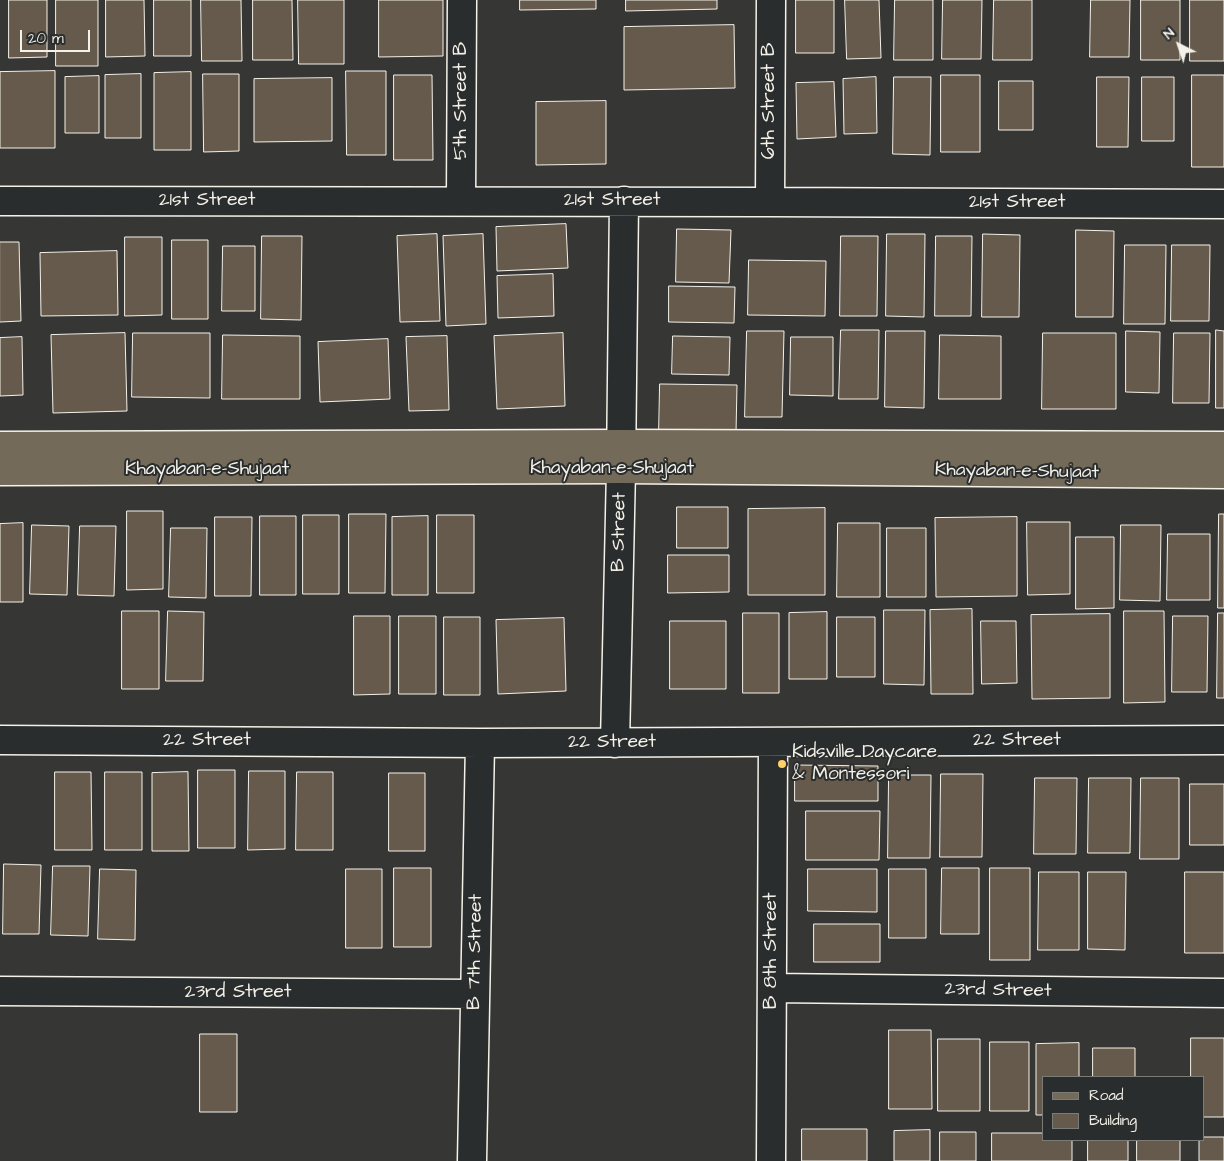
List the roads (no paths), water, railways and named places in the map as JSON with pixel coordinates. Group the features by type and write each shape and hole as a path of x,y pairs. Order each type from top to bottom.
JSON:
{"main road":[{"name":"Khayaban-e-Shujaat","path":"0,446 621,456 1224,474"},
{"name":"Khayaban-e-Shujaat","path":"0,470 621,456 1224,446"}],"street":[{"name":"5th Street B","path":"461,201 462,0"},
{"name":"6th Street B","path":"770,202 771,0"},
{"name":"21st Street","path":"0,200 1224,204"},
{"name":"B Street","path":"615,742 624,201"},
{"name":"22 Street","path":"0,740 480,743 1224,740"},
{"name":"B 8th Street","path":"771,1161 773,742"},
{"name":"B 7th Street","path":"472,1161 480,743"},
{"name":"23rd Street","path":"772,988 1224,993"},
{"name":"23rd Street","path":"0,991 476,994"}],"place":[{"name":"Kidsville Daycare & Montessori","path":"782,764"}]}
